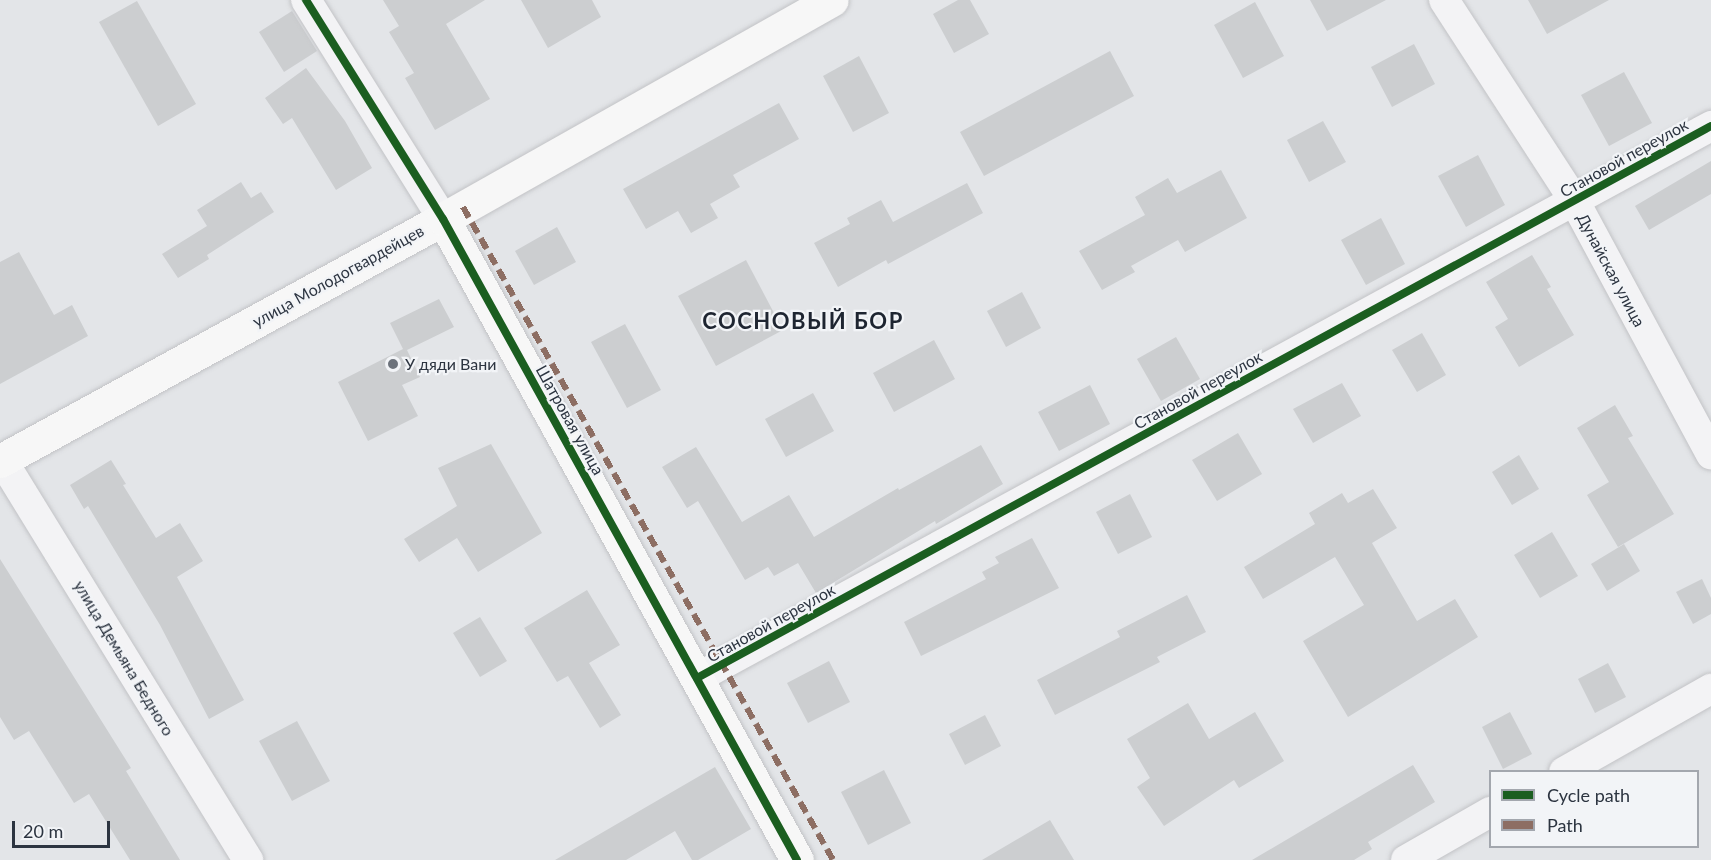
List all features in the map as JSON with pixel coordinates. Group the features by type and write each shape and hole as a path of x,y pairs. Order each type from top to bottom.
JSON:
{"street":[{"name":"Шатровая улица","path":"306,0 443,219 797,860"},
{"name":"улица Молодогвардейцев","path":"1,459 443,219 831,0"},
{"name":"Дунайская улица","path":"1444,0 1574,200 1711,454"},
{"name":"Становой переулок","path":"697,678 1711,126"},
{"name":"улица Демьяна Бедного","path":"1,459 248,860"},
{"path":"1566,770 1711,689"},
{"path":"1406,860 1489,813"}],"building":[{"path":"383,0 485,0 446,24 490,99 435,130 405,78 414,73 389,32 399,26"},
{"path":"521,0 592,0 601,17 548,48"},
{"path":"958,0 970,0 989,34 954,53 933,14"},
{"path":"1310,0 1386,0 1327,31"},
{"path":"1528,0 1609,0 1547,34"},
{"path":"137,1 196,104 158,126 99,22"},
{"path":"1255,2 1284,56 1243,78 1214,25"},
{"path":"292,11 317,51 284,72 259,32"},
{"path":"1414,44 1435,84 1392,107 1371,67"},
{"path":"1110,51 1134,96 984,176 960,132"},
{"path":"859,56 889,113 853,132 823,76"},
{"path":"306,68 345,121 372,168 336,190 292,118 283,124 265,98"},
{"path":"1624,72 1652,123 1609,146 1581,95"},
{"path":"779,103 799,139 733,175 740,187 710,204 718,218 691,233 678,211 646,229 623,189"},
{"path":"1323,121 1346,162 1309,182 1287,140"},
{"path":"1478,155 1505,205 1466,227 1438,176"},
{"path":"1711,161 1711,194 1649,230 1635,206"},
{"path":"1221,170 1247,218 1185,252 1178,240 1131,266 1135,272 1102,290 1079,251 1145,215 1135,197 1168,178 1177,193"},
{"path":"241,182 251,198 261,192 274,212 207,255 209,259 178,278 162,254 207,226 197,210"},
{"path":"967,183 983,213 888,264 886,260 838,287 814,243 850,224 847,218 881,200 893,222"},
{"path":"1381,218 1405,264 1366,285 1341,240"},
{"path":"557,227 576,262 534,285 515,251"},
{"path":"19,252 54,315 72,305 88,336 0,384 0,262"},
{"path":"1532,255 1551,287 1547,289 1574,335 1519,367 1495,327 1508,319 1486,282"},
{"path":"746,260 783,330 716,366 678,296"},
{"path":"1022,292 1041,328 1006,347 987,311"},
{"name":"У дяди Вани","path":"439,299 454,327 407,350 420,377 402,385 418,416 368,441 338,382 403,349 390,323"},
{"path":"625,324 661,390 627,408 591,342"},
{"path":"1422,333 1446,375 1417,392 1392,350"},
{"path":"1176,337 1200,379 1161,401 1137,359"},
{"path":"934,340 955,379 894,412 873,373"},
{"path":"1342,383 1361,416 1313,443 1293,409"},
{"path":"1090,385 1110,424 1059,451 1038,412"},
{"path":"813,393 834,431 786,457 765,419"},
{"path":"1615,405 1633,436 1628,438 1674,514 1618,547 1587,495 1609,482 1577,428"},
{"path":"1238,433 1262,474 1217,501 1192,460"},
{"path":"491,444 542,533 478,572 457,538 419,562 404,539 457,506 438,468"},
{"path":"981,445 1003,484 936,524 935,521 816,593 798,563 774,576 768,567 745,580 698,501 687,508 662,467 696,447 742,522 789,495 814,537 898,488 899,490"},
{"path":"1519,455 1539,489 1512,505 1492,472"},
{"path":"111,460 126,484 123,485 156,538 180,523 203,561 177,577 244,700 209,719 160,625 88,506 84,509 70,485"},
{"path":"1373,489 1397,528 1372,543 1417,621 1455,599 1478,637 1348,717 1303,641 1364,605 1335,557 1263,599 1244,567 1315,524 1309,513 1342,493 1348,503"},
{"path":"1130,494 1152,537 1118,554 1096,512"},
{"path":"1552,532 1578,576 1540,598 1514,555"},
{"path":"1032,538 1059,588 921,656 904,622 986,579 982,572 999,563 995,557"},
{"path":"1624,544 1640,571 1607,591 1591,564"},
{"path":"0,559 131,768 126,771 180,860 130,860 89,794 74,803 29,731 14,740 0,717"},
{"path":"1702,579 1711,598 1711,614 1693,624 1676,592"},
{"path":"587,590 620,645 589,663 621,715 600,728 568,676 557,682 524,628"},
{"path":"1187,595 1206,632 1157,657 1160,662 1055,715 1037,680 1120,637 1117,631"},
{"path":"480,617 507,661 480,677 453,633"},
{"path":"829,661 850,702 808,723 787,683"},
{"path":"1608,663 1626,697 1595,713 1578,679"},
{"path":"1188,703 1209,739 1255,712 1284,761 1239,788 1234,780 1164,826 1137,787 1150,778 1127,739"},
{"path":"1510,712 1532,754 1503,769 1482,727"},
{"path":"985,715 1001,746 965,765 949,734"},
{"path":"297,721 330,781 292,801 259,741"},
{"path":"1413,765 1435,802 1368,842 1372,849 1354,860 1252,860"},
{"path":"715,767 751,829 698,860 692,860 675,831 626,860 555,860"},
{"path":"884,770 911,823 868,845 841,792"},
{"path":"1050,820 1074,860 982,860"}],"marked path":[{"path":"463,207 833,860"}],"cycle path":[{"path":"306,0 443,219 797,860"},
{"path":"697,678 1711,126"}],"place":[{"name":"У дяди Вани","path":"393,364"}],"district":[{"name":"СОСНОВЫЙ БОР","path":"803,321"}]}
